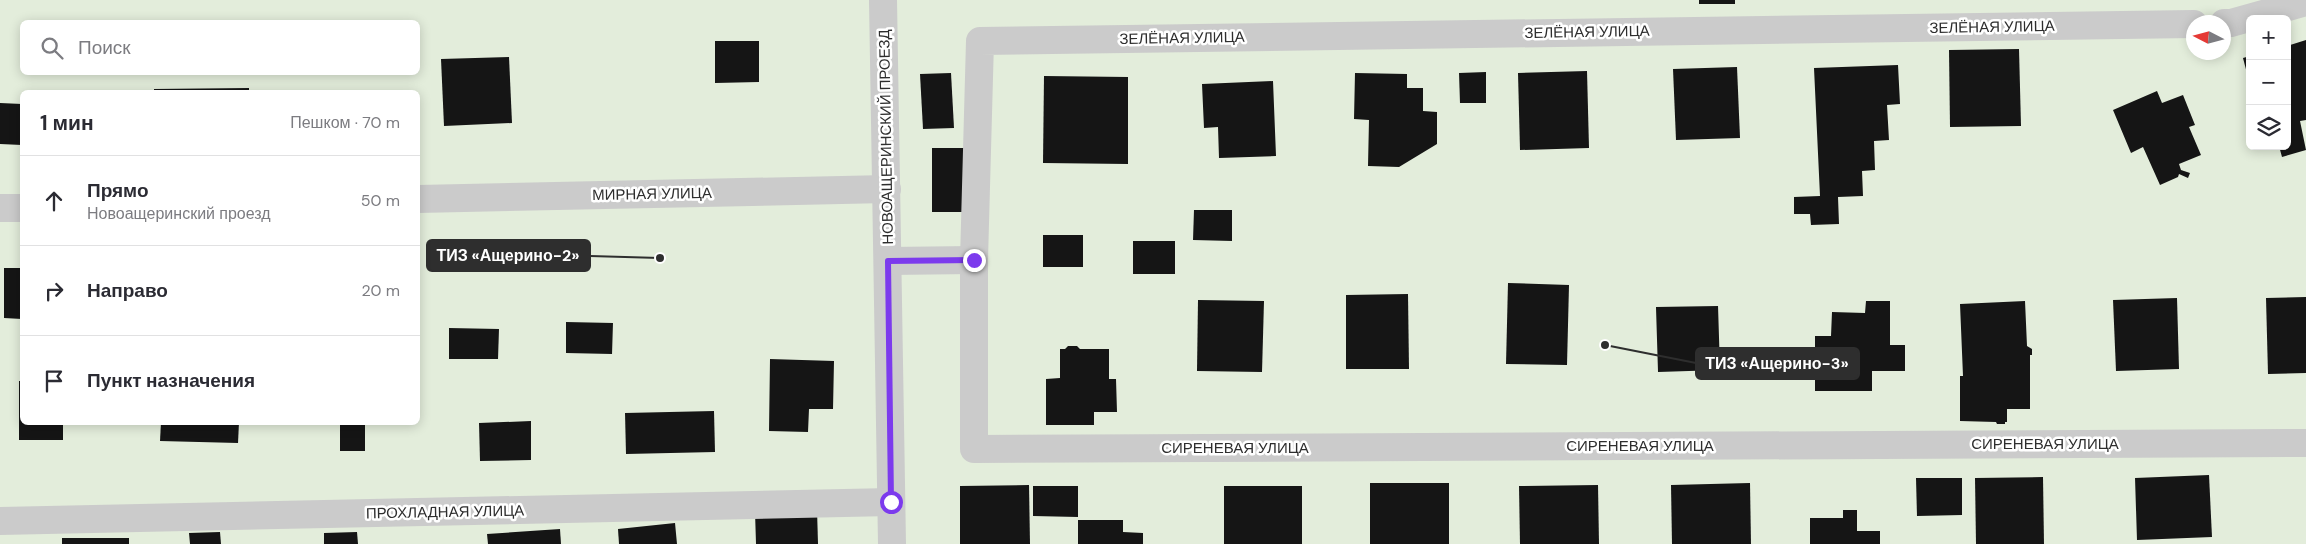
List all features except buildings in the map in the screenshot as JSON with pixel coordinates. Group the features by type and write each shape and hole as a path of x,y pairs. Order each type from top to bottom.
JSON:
{"street":[{"name":"НОВОАЩЕРИНСКИЙ ПРОЕЗД","path":"883,0 892,544"},
{"path":"2231,23 2306,2"},
{"name":"ЗЕЛЁНАЯ УЛИЦА","path":"974,260 980,41 2186,24"},
{"name":"МИРНАЯ УЛИЦА","path":"420,199 887,189"},
{"path":"0,208 20,208"},
{"path":"888,261 974,260"},
{"name":"СИРЕНЕВАЯ УЛИЦА","path":"974,260 974,449 2306,443"},
{"name":"ПРОХЛАДНАЯ УЛИЦА","path":"0,521 891,502"}],"green space":[{"path":"0,0 2306,0 2306,544 0,544"}],"place":[{"name":"ТИЗ «Ащерино-2»","path":"660,258"},
{"name":"ТИЗ «Ащерино-3»","path":"1605,345"}],"route":[{"path":"891,502 888,261 974,260"}]}
